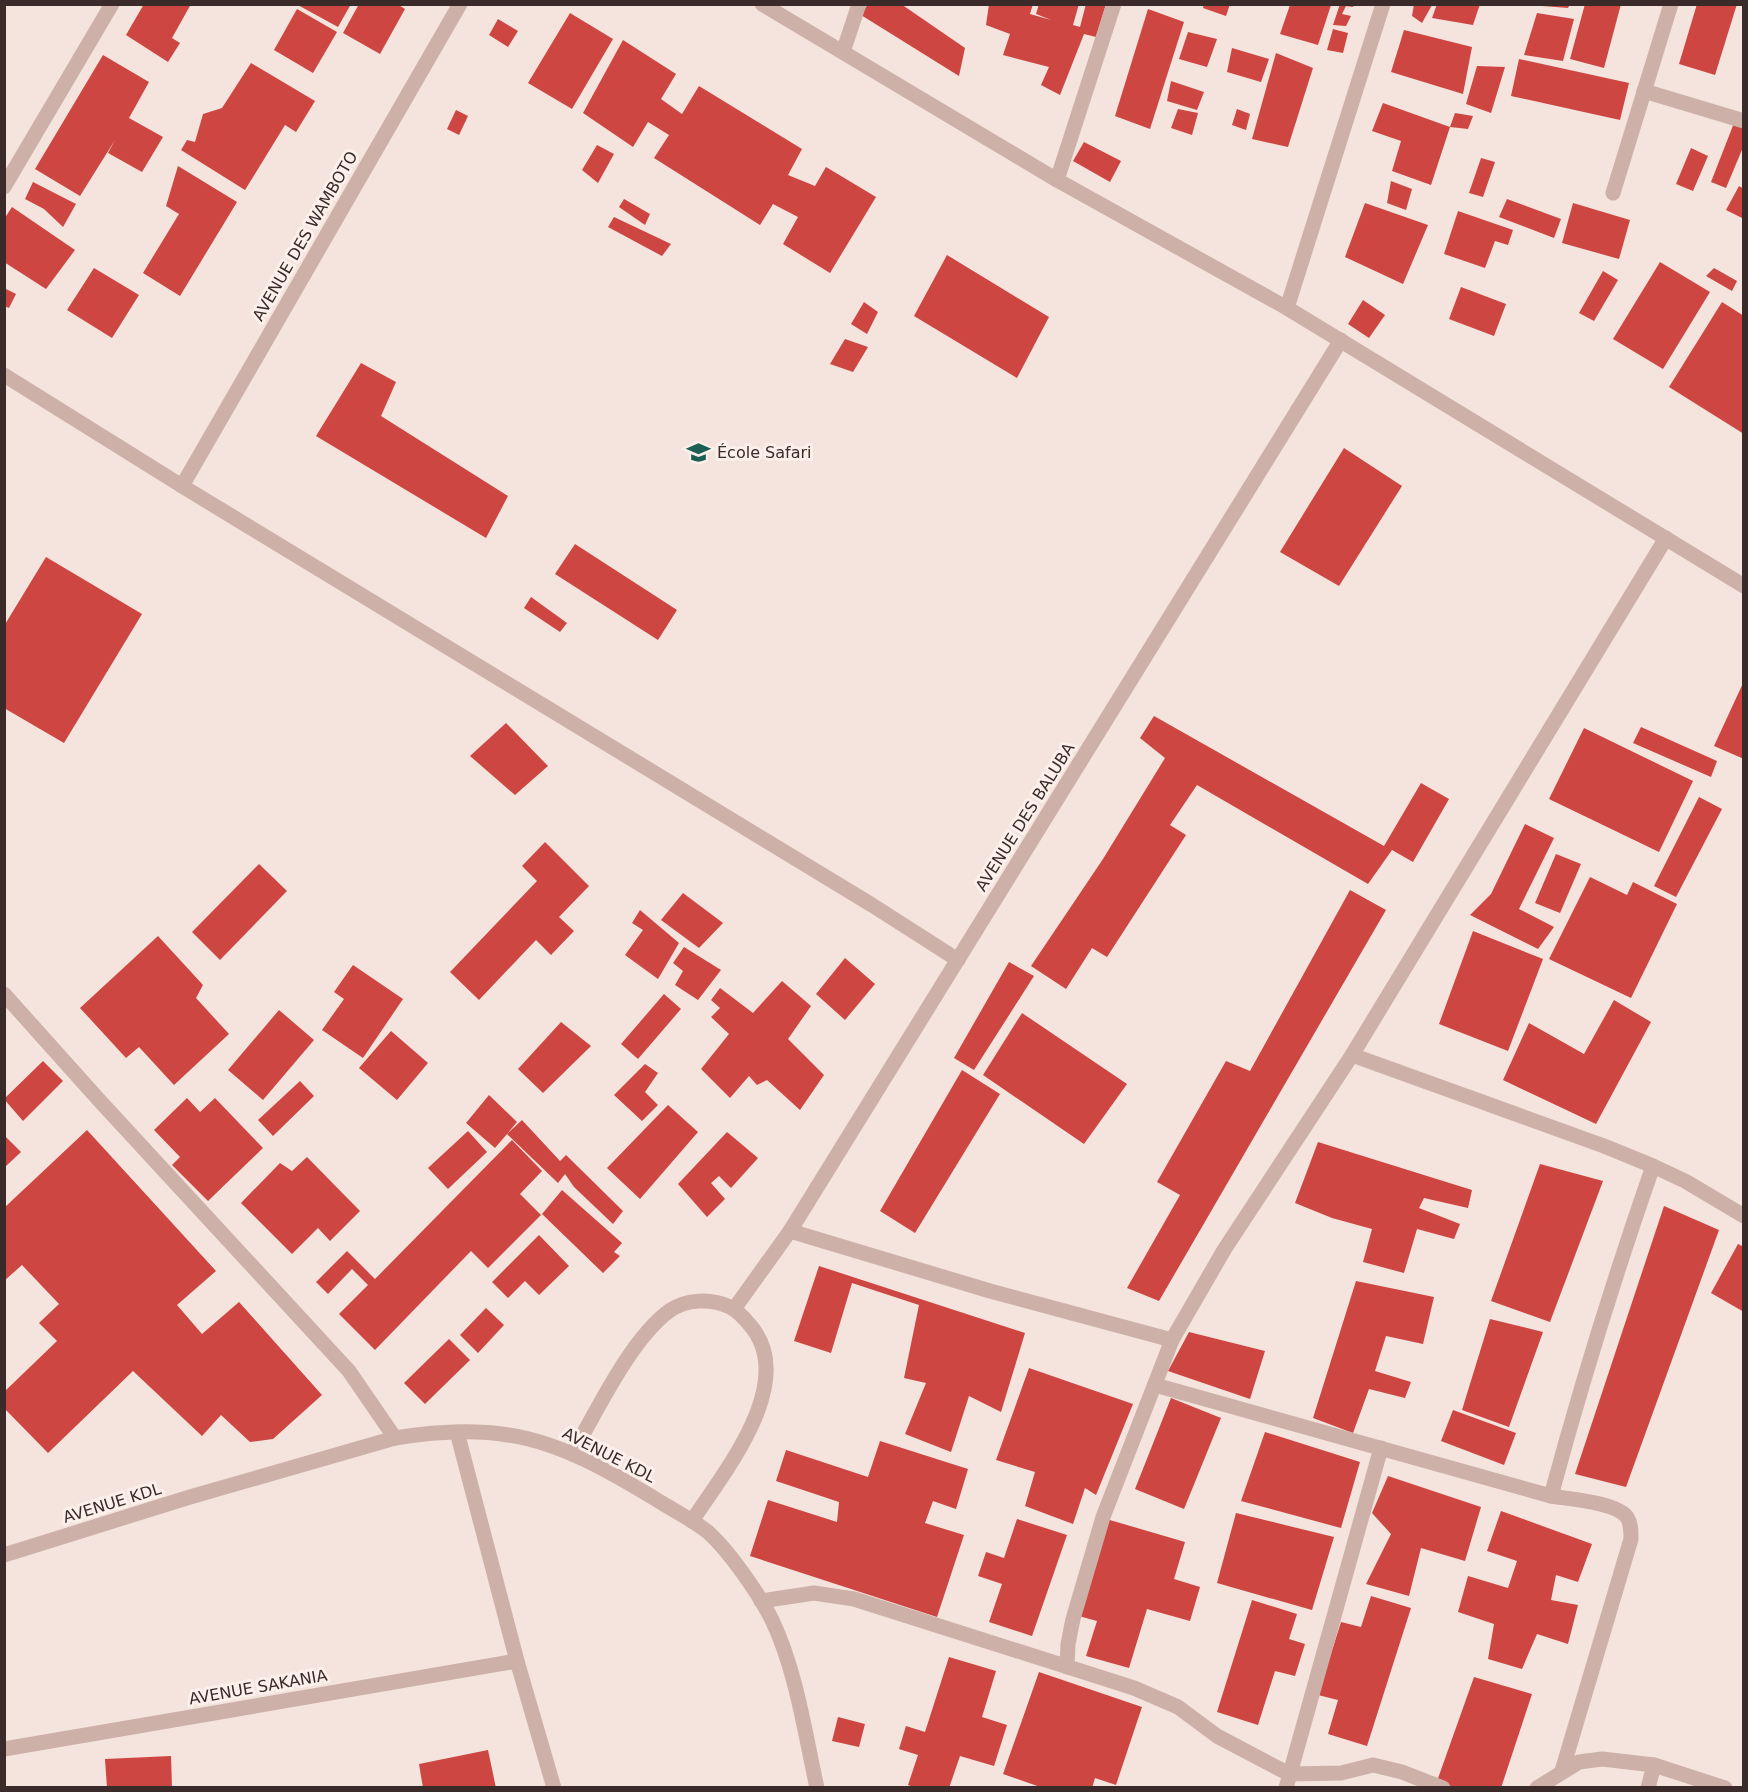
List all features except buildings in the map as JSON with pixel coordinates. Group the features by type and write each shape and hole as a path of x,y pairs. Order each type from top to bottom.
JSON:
{"street":[{"path":"4,187 112,4"},
{"name":"AVENUE DES WAMBOTO","path":"182,486 460,4"},
{"path":"762,4 1057,180 1341,340 1743,586"},
{"path":"843,52 859,4"},
{"path":"1057,180 1114,4"},
{"path":"1287,308 1383,4"},
{"path":"1613,193 1671,4"},
{"path":"1644,91 1743,121"},
{"name":"AVENUE DES BALUBA","path":"734,1309 790,1231 1341,340"},
{"path":"4,375 182,486 872,905 958,960"},
{"path":"1066,1667 1073,1619 1103,1516 1172,1340 1224,1250 1352,1055 1666,538"},
{"path":"4,994 349,1371 395,1438"},
{"path":"1352,1055 1653,1166 1685,1181 1743,1216"},
{"path":"1551,1496 1579,1392 1653,1166"},
{"path":"790,1231 990,1291 1172,1340"},
{"path":"572,1454 626,1361 647,1330 659,1319 671,1310 694,1301 720,1302 734,1309 756,1332 765,1356 766,1384 761,1404 747,1434 692,1521"},
{"path":"1155,1385 1551,1496 1612,1507 1621,1511 1630,1524 1631,1539 1562,1771"},
{"path":"457,1432 517,1661 554,1788"},
{"name":"AVENUE KDL","path":"4,1555 190,1497 395,1438 424,1433 482,1432 510,1435 538,1442 572,1454 640,1490 692,1521 718,1544 755,1591 772,1620 785,1654 817,1788"},
{"path":"1288,1781 1380,1448"},
{"path":"760,1600 814,1593 854,1599 1134,1688 1178,1707 1217,1736 1288,1781 1341,1773 1373,1765 1402,1772 1443,1788"},
{"name":"AVENUE SAKANIA","path":"4,1749 517,1661"},
{"path":"1537,1788 1579,1762 1602,1759 1654,1765 1725,1788"},
{"path":"1648,1788 1654,1765"}],"place":[{"name":"École Safari","path":"699,452"}]}
